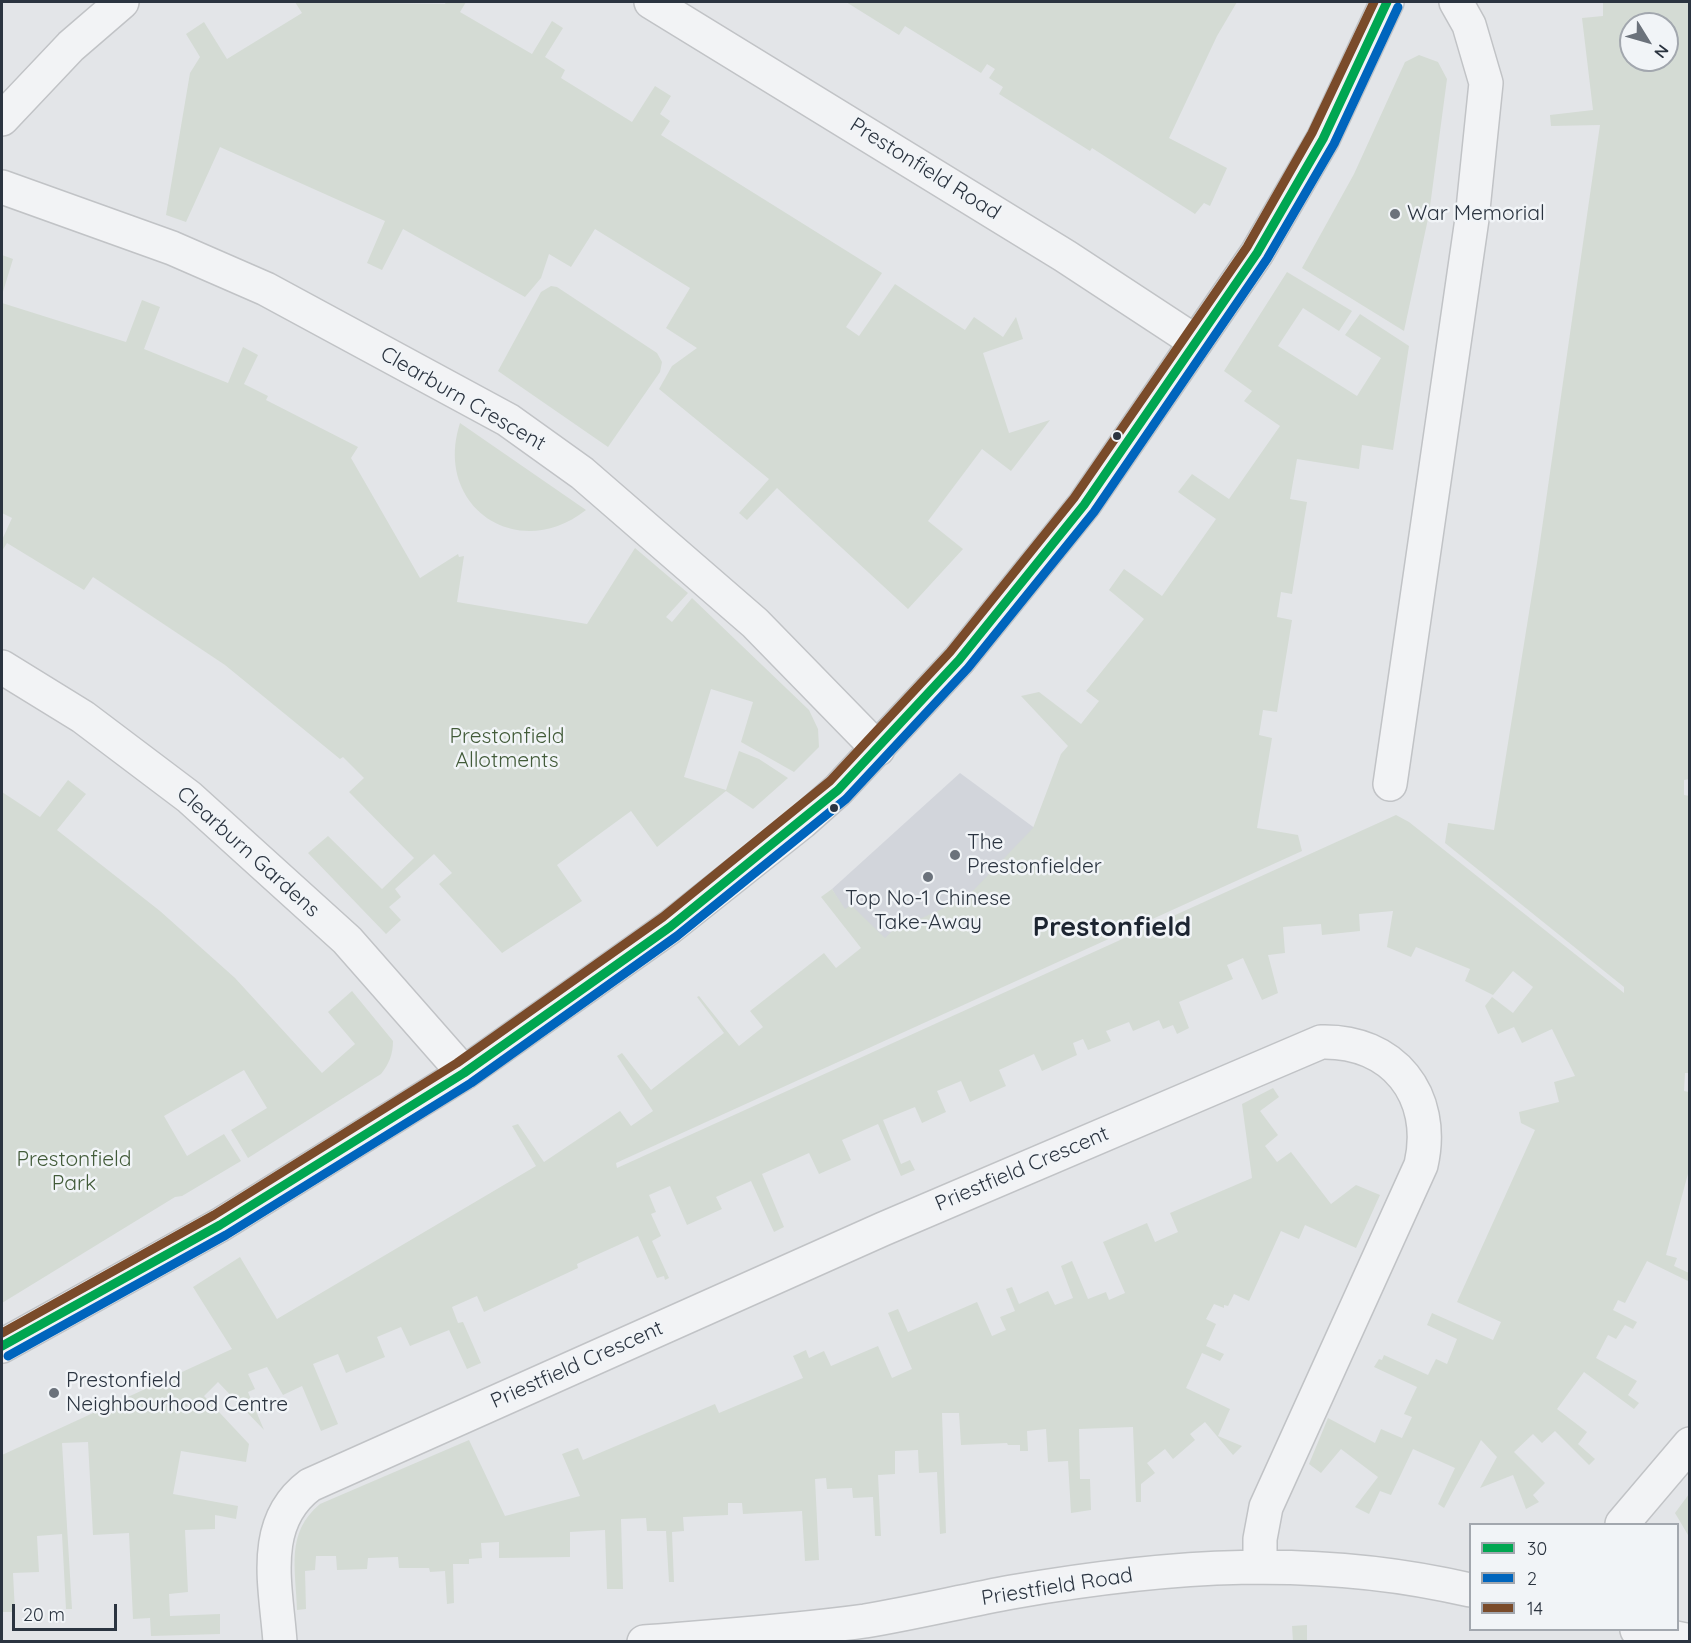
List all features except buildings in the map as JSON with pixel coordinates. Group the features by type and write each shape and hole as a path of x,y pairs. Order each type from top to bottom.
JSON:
{"street":[{"path":"2,119 71,46 122,2"},
{"name":"Prestonfield Road","path":"651,2 1065,256 1196,342"},
{"path":"2,1346 220,1225 464,1073 705,900 802,822 878,749 959,660 1084,505 1257,253 1295,190 1345,97 1387,2"},
{"path":"1390,784 1472,219 1486,83 1469,25 1456,2"},
{"name":"Clearburn Crescent","path":"2,187 162,244 266,289 508,420 582,473 755,622 878,749"},
{"name":"Clearburn Gardens","path":"2,667 83,717 189,797 347,940 464,1073"},
{"name":"Priestfield Crescent","path":"280,1641 275,1562 276,1534 287,1508 310,1485 883,1229 1321,1042 1355,1044 1382,1057 1409,1083 1424,1116 1425,1147 1421,1165 1266,1507 1260,1539 1260,1565"},
{"path":"1623,1523 1689,1444"},
{"name":"Priestfield Road","path":"644,1641 796,1630 867,1620 1012,1592 1129,1575 1260,1565 1335,1568 1417,1577 1469,1590"},
{"path":"1646,1631 1689,1641"}],"shaded area":[{"path":"960,773 1082,863 882,979 832,889"}],"green space":[{"path":"295,2 445,4 446,2 466,2 460,12 532,54 552,21 563,28 545,57 565,70 561,78 632,122 655,86 671,96 660,114 670,121 661,135 882,273 846,327 859,336 895,284 965,330 974,317 1003,337 1016,317 1023,339 983,353 1009,433 1050,420 1011,471 982,449 928,521 963,549 908,609 777,488 747,520 739,513 769,479 659,389 672,366 697,348 666,328 690,288 595,229 571,267 549,254 541,278 525,297 403,229 382,270 367,263 385,221 220,147 186,222 166,215 190,73 200,57 186,34 204,22 227,59 302,13"},
{"path":"846,2 1237,2 1217,36 1169,138 1227,168 1210,206 1204,203 1195,214 1092,148 1090,151 999,94 1003,87 989,78 995,69 987,64 981,73 905,26 899,35"},
{"path":"1603,2 1689,2 1690,779 1684,780 1684,795 1690,796 1690,1073 1685,1073 1684,1091 1689,1092 1689,1170 1666,1255 1677,1258 1674,1266 1689,1273 1690,1282 1647,1261 1625,1303 1618,1300 1613,1310 1637,1322 1633,1329 1625,1325 1616,1339 1608,1335 1596,1358 1637,1381 1628,1395 1639,1403 1634,1409 1584,1372 1557,1409 1587,1432 1578,1444 1595,1459 1589,1465 1555,1431 1542,1443 1533,1434 1514,1452 1545,1483 1533,1495 1539,1502 1526,1509 1513,1475 1480,1488 1497,1457 1481,1440 1444,1508 1438,1504 1455,1468 1413,1449 1391,1495 1380,1491 1369,1514 1355,1507 1378,1477 1341,1449 1321,1473 1309,1464 1328,1418 1375,1443 1381,1429 1402,1438 1412,1417 1404,1414 1417,1387 1374,1367 1384,1355 1428,1375 1436,1359 1447,1364 1457,1339 1427,1325 1432,1313 1493,1340 1501,1322 1457,1302 1535,1130 1521,1123 1519,1112 1559,1102 1554,1082 1575,1076 1552,1029 1522,1043 1514,1027 1498,1034 1485,1006 1492,997 1513,1013 1533,987 1513,971 1493,995 1465,981 1470,969 1416,947 1411,957 1387,947 1393,911 1359,914 1360,931 1322,935 1321,924 1283,927 1285,953 1268,955 1278,993 1262,1000 1243,958 1227,965 1233,979 1179,1002 1189,1028 1177,1034 1173,1025 1163,1029 1159,1020 1133,1031 1129,1022 1106,1031 1111,1041 1088,1050 1083,1039 1073,1043 1077,1055 1042,1071 1034,1054 999,1070 1006,1086 970,1102 961,1081 937,1091 946,1112 922,1123 915,1107 883,1120 901,1164 910,1160 915,1170 901,1176 878,1124 842,1140 851,1160 819,1174 809,1153 762,1174 784,1227 774,1232 751,1181 716,1197 722,1209 687,1225 670,1186 649,1195 656,1212 651,1214 661,1236 652,1241 669,1278 665,1280 664,1276 657,1278 638,1236 577,1264 578,1268 484,1312 477,1296 452,1307 458,1323 463,1322 481,1363 467,1369 449,1330 410,1346 401,1327 377,1337 385,1357 346,1373 338,1354 313,1364 338,1424 321,1431 302,1386 283,1395 267,1367 248,1374 255,1389 248,1392 264,1430 218,1382 204,1396 249,1444 246,1462 181,1451 173,1494 238,1506 236,1519 215,1515 215,1529 185,1530 188,1592 169,1594 170,1616 220,1614 220,1634 151,1636 150,1618 133,1619 129,1533 93,1535 88,1442 62,1443 72,1609 66,1609 62,1534 37,1536 39,1572 13,1573 15,1612 2,1612 2,1455 232,1349 193,1287 240,1257 277,1319 536,1166 512,1126 518,1124 544,1162 620,1111 631,1126 653,1111 617,1056 622,1053 651,1090 724,1033 697,997 699,996 739,1046 763,1027 750,1011 824,953 836,968 861,948 821,897 832,889 845,909 851,905 885,938 891,932 966,898 1033,828 1061,754 1068,746 1021,696 1039,692 1081,724 1099,701 1086,691 1144,619 1109,590 1124,569 1162,596 1216,519 1178,492 1192,474 1229,499 1280,426 1244,401 1252,391 1224,371 1287,272 1352,311 1339,331 1303,308 1278,346 1357,396 1381,358 1345,335 1360,314 1409,346 1393,450 1362,445 1359,469 1297,459 1290,499 1307,502 1292,594 1281,592 1277,617 1292,620 1277,712 1263,710 1259,735 1272,738 1257,828 1298,835 1302,851 616,1163 617,1168 1396,815 1409,822 1624,993 1624,987 1445,843 1448,823 1494,830 1537,563 1600,125 1551,126 1550,115 1593,110 1582,18 1603,16"},
{"path":"1419,55 1438,62 1447,79 1429,214 1404,331 1302,268 1354,174 1405,62"},
{"path":"2,255 13,259 2,295"},
{"path":"551,286 557,287 657,353 662,362 660,372 608,447 498,371 541,292"},
{"name":"Prestonfield Allotments","path":"142,300 160,307 144,349 228,383 243,347 258,355 244,384 268,396 266,400 358,447 351,458 420,578 458,554 459,557 464,556 457,602 587,624 635,548 688,593 666,617 672,622 692,598 809,710 818,729 819,747 794,772 741,742 753,702 711,689 684,777 726,790 739,751 759,759 788,778 753,809 726,791 657,847 631,811 557,865 582,901 502,953 439,884 452,873 434,854 395,889 401,897 389,907 401,920 386,934 308,853 328,836 382,889 414,858 349,792 364,778 343,757 340,759 225,665 93,577 84,590 7,543 2,551 2,540 12,518 2,513 2,303 126,342"},
{"path":"460,423 586,510 560,525 533,531 509,528 487,518 470,501 459,479 455,453"},
{"name":"Prestonfield Park","path":"68,780 86,794 57,830 160,911 235,978 322,1073 355,1044 328,1012 352,991 393,1041 392,1050 381,1074 248,1158 231,1130 267,1108 244,1070 164,1116 187,1156 224,1134 241,1161 182,1196 175,1197 2,1303 2,792 40,817"},
{"path":"1273,1088 1279,1097 1260,1111 1278,1135 1265,1146 1277,1162 1291,1152 1331,1204 1356,1185 1380,1195 1356,1248 1305,1225 1299,1239 1281,1231 1249,1301 1234,1294 1228,1306 1224,1305 1224,1308 1214,1304 1206,1319 1216,1324 1206,1346 1224,1354 1220,1361 1202,1353 1186,1388 1230,1409 1218,1436 1242,1446 1233,1455 1205,1422 1190,1434 1195,1440 1173,1459 1165,1449 1147,1463 1155,1473 1141,1484 1141,1502 1136,1502 1133,1427 1079,1429 1080,1479 1090,1479 1091,1510 1071,1513 1068,1461 1048,1462 1046,1429 1027,1431 1028,1451 1020,1451 1020,1445 1008,1445 1007,1443 961,1445 959,1413 942,1413 946,1533 940,1534 937,1472 919,1473 918,1450 895,1451 895,1474 878,1475 881,1536 875,1536 873,1497 853,1498 852,1488 827,1489 826,1478 815,1479 819,1560 805,1561 802,1511 743,1514 742,1503 728,1503 728,1515 683,1517 684,1531 672,1532 674,1582 669,1582 666,1531 647,1531 646,1518 621,1519 623,1589 607,1589 605,1530 570,1532 570,1557 499,1558 499,1542 481,1543 482,1558 469,1559 469,1564 453,1564 454,1603 447,1604 445,1571 430,1572 429,1568 399,1568 398,1557 368,1558 367,1569 337,1570 336,1556 316,1556 315,1570 305,1571 306,1609 297,1610 295,1552 297,1539 309,1515 320,1504 469,1440 505,1516 580,1496 562,1454 578,1448 583,1460 715,1404 719,1413 803,1378 793,1356 806,1350 809,1358 824,1351 831,1366 878,1346 892,1378 912,1369 888,1313 898,1309 908,1332 977,1302 992,1336 1006,1330 1000,1317 1015,1311 1006,1289 1012,1287 1019,1304 1048,1291 1055,1305 1073,1298 1061,1266 1072,1261 1088,1299 1106,1292 1109,1300 1125,1293 1103,1242 1147,1223 1155,1242 1178,1232 1170,1213 1252,1178 1242,1104"},
{"path":"1689,1494 1690,1534 1688,1535 1675,1513"},
{"path":"1307,1625 1307,1641 1293,1641 1292,1626"}],"transit line":[{"name":"14","path":"2,1333 214,1215 457,1063 663,917 830,781 950,652 1074,498 1247,247 1312,133 1374,2"},
{"name":"30","path":"2,1346 220,1225 464,1073 670,927 838,790 959,660 1084,505 1257,253 1323,139 1387,2"},
{"name":"2","path":"8,1356 226,1235 471,1083 677,936 846,799 968,668 1094,512 1267,259 1334,144 1398,7"}],"place":[{"name":"War Memorial","path":"1395,214"},
{"name":"The Prestonfielder","path":"955,855"},
{"name":"Top No-1 Chinese Take-Away","path":"928,877"},
{"name":"Prestonfield Neighbourhood Centre","path":"54,1393"}],"district":[{"name":"Prestonfield","path":"1112,928"}]}
